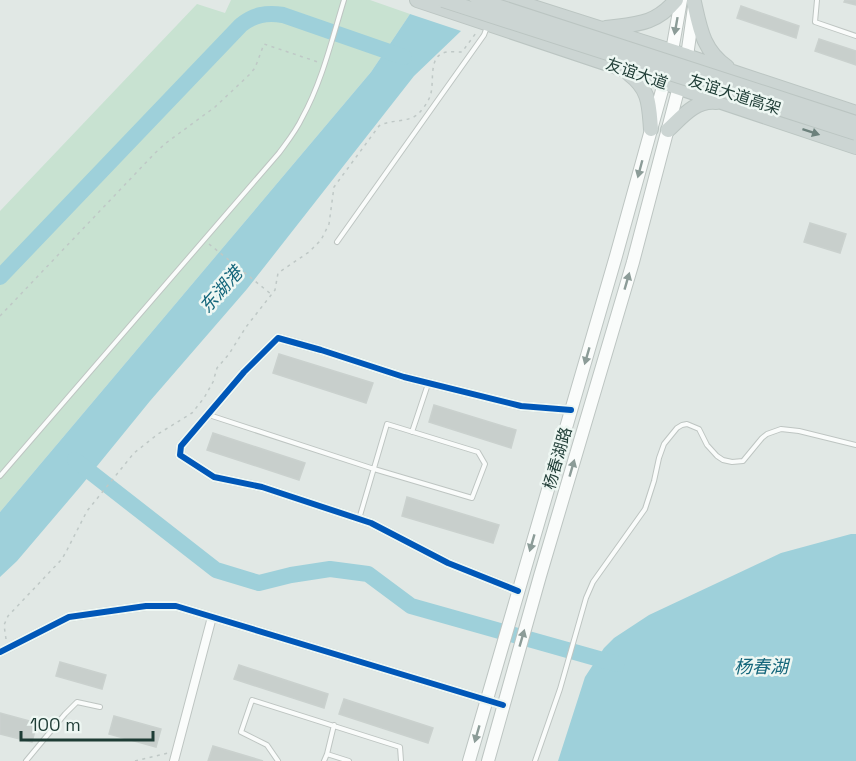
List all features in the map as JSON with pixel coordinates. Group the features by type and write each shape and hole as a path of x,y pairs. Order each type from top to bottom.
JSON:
{"main road":[{"name":"友谊大道","path":"417,0 856,147"},
{"name":"友谊大道高架","path":"444,0 856,133"},
{"name":"友谊大道高架","path":"478,0 856,123"},
{"name":"友谊大道","path":"511,0 856,113"},
{"path":"601,29 653,20 686,1 710,52 716,60 736,73"},
{"name":"杨春湖路","path":"469,761 616,256 686,1"},
{"name":"杨春湖路","path":"488,761 633,262 679,88 687,56 686,1"},
{"path":"580,54 628,73 638,80 647,97 651,129"},
{"path":"668,130 697,105 708,101 719,102"}],"street":[{"path":"517,597 372,523 262,488 214,477 180,455 181,446 244,372 278,338 428,383 522,406 571,410"},
{"path":"4,650 69,617 146,606 176,606 503,705"},
{"path":"174,761 212,617"}],"lane":[{"path":"0,476 292,136 314,93 344,0"},
{"path":"817,0 815,22 856,36"},
{"path":"337,243 484,35 489,24"},
{"path":"412,432 428,383"},
{"path":"208,414 374,469 472,498 485,464 478,452 387,424 374,469 359,519"},
{"path":"535,761 560,689 586,598 593,582 645,509 662,448 677,428 687,424 699,429 717,456 732,462 743,460 767,434 782,429 799,430 856,444"},
{"path":"278,761 267,745 241,732 252,700 400,747 401,761"},
{"path":"26,761 77,702 100,708"},
{"path":"324,761 334,725"},
{"path":"327,754 349,761"}],"path":[{"path":"4,650 4,627 8,616 62,559 82,518 94,502 138,449 192,413 213,382 217,368 276,288 276,277 279,271 309,252 321,240 329,224 334,187 379,126 417,116 431,93 434,64 437,57 443,53 462,52 476,33"},
{"path":"0,316 160,148 215,107 249,75 255,68 264,44 323,64"},
{"path":"204,240 272,294"},
{"path":"135,761 176,750"}],"green space":[{"path":"231,0 370,0 410,14 371,72 0,512 0,211 197,4 225,13"}],"water":[{"name":"东湖港","path":"410,14 461,31 414,76 247,289 17,561 0,577 0,512 371,72"},
{"name":"杨春湖","path":"856,534 856,761 558,761 585,677 604,648 614,638 649,615 781,553"}],"building":[{"path":"845,0 856,0 856,5 844,2"},
{"path":"741,6 799,26 796,38 737,18"},
{"path":"819,39 856,51 856,65 815,51"},
{"path":"810,223 846,234 840,253 804,242"},
{"path":"279,354 373,383 366,403 273,373"},
{"path":"434,405 516,430 511,448 429,422"},
{"path":"213,433 305,463 299,480 207,450"},
{"path":"407,497 499,525 493,543 402,516"},
{"path":"60,662 106,675 102,689 56,676"},
{"path":"239,665 328,694 324,708 234,679"},
{"path":"344,699 433,728 428,743 339,714"},
{"path":"0,713 37,723 32,742 0,734"},
{"path":"114,716 161,729 156,747 109,734"},
{"path":"213,746 263,761 208,761"}],"waterway":[{"path":"0,277 241,25 251,19 266,14 283,15 404,57"},
{"path":"75,460 216,570 259,583 330,569 368,574 411,606 617,664"}],"cycle path":[{"path":"518,591 448,563 371,523 262,487 214,477 180,455 181,446 244,372 278,338 404,377 521,406 571,410"},
{"path":"0,652 69,617 146,606 176,606 503,705"}]}
